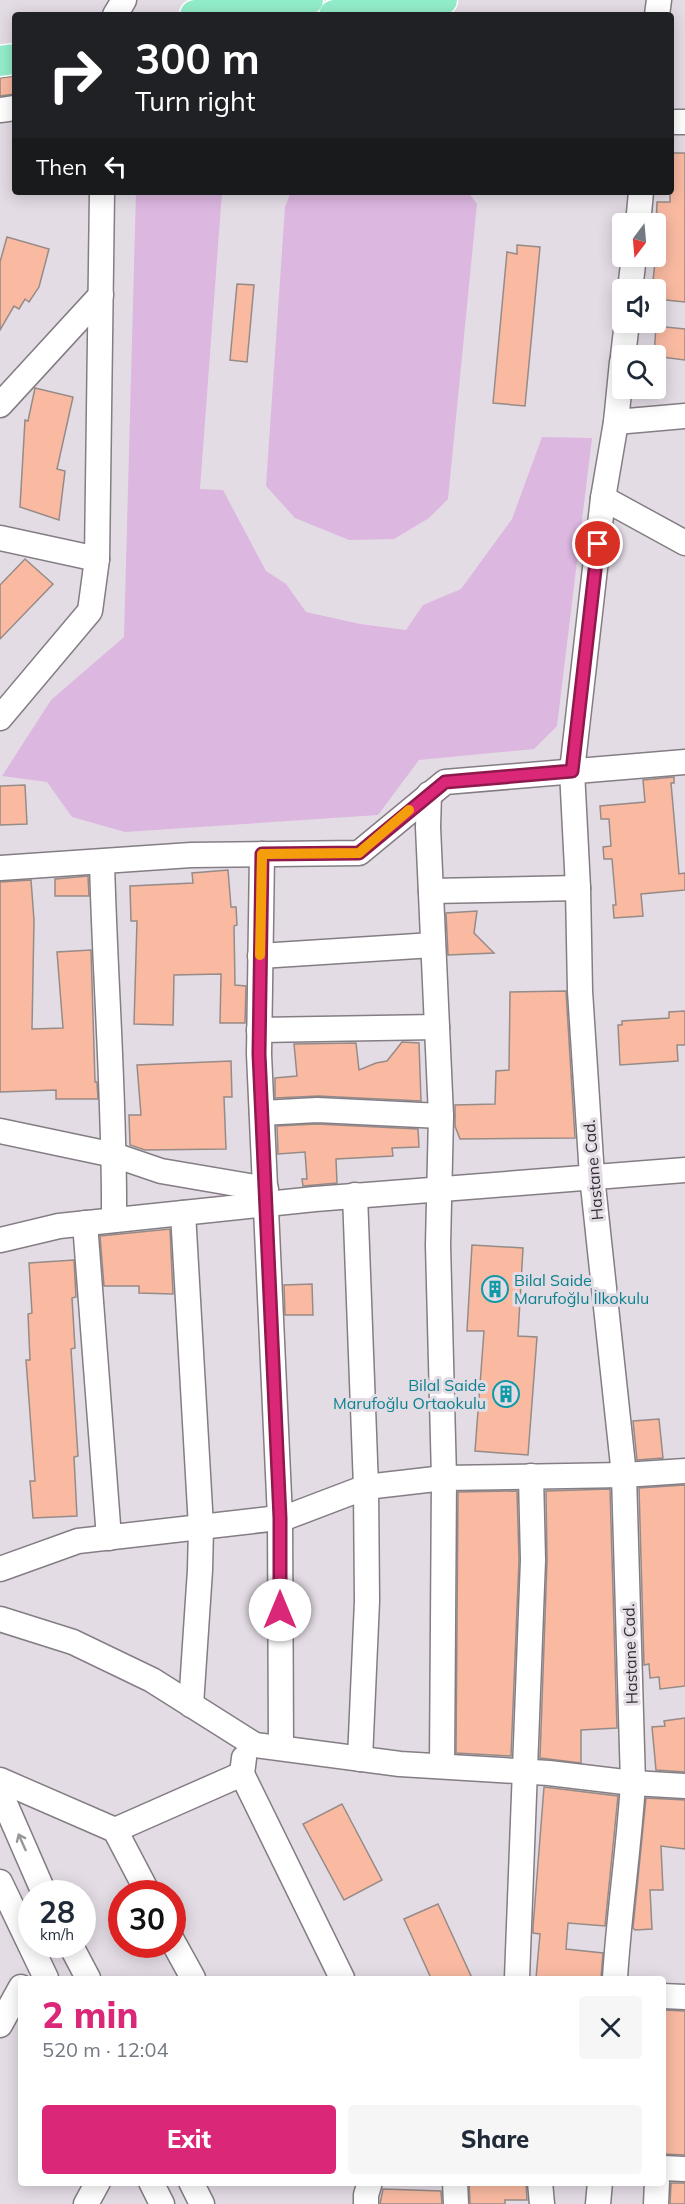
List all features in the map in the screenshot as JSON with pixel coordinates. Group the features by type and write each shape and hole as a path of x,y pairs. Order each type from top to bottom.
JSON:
{"main road":[{"path":"218,12 308,0"},
{"path":"356,12 442,0"}],"street":[{"path":"0,718 90,611 97,559 102,195"},
{"path":"639,213 641,195"},
{"path":"0,405 101,295"},
{"name":"Hastane Cad.","path":"615,1976 633,1783 624,1475 592,1176 580,991 572,771 603,498 618,399"},
{"path":"616,422 685,416"},
{"path":"603,498 685,543"},
{"path":"0,538 97,559"},
{"path":"0,868 191,855 359,853 445,782 685,762"},
{"path":"429,794 428,827 441,1116 439,1188 444,1478 442,1766"},
{"path":"262,854 259,1030 280,1518 281,1748"},
{"path":"102,862 114,1155 114,1220"},
{"path":"431,891 578,888"},
{"path":"260,956 434,945"},
{"path":"259,1030 437,1027"},
{"path":"262,1113 317,1110 441,1116"},
{"path":"0,1131 114,1155 160,1171 266,1197"},
{"path":"0,1240 59,1226 183,1213 266,1197 355,1195 685,1170"},
{"path":"355,1195 366,1487 367,1600 360,1759"},
{"path":"183,1213 201,1527 191,1706"},
{"path":"85,1223 109,1538"},
{"path":"0,1569 78,1541 280,1518 366,1487 444,1478 624,1475 685,1471"},
{"path":"517,1976 523,1771 533,1560 531,1476"},
{"path":"0,1619 73,1642 152,1680 255,1745 360,1759 685,1786"},
{"path":"246,1741 242,1774 341,1976"},
{"path":"115,1830 242,1774"},
{"path":"0,1780 115,1830 141,1880"},
{"path":"0,1792 38,1880"},
{"path":"0,1881 36,1972"},
{"path":"77,1958 87,1976"},
{"path":"182,1958 192,1976"},
{"path":"0,2025 18,1992"},
{"path":"666,1996 685,1997"},
{"path":"666,2168 685,2169"},
{"path":"86,2204 96,2186"},
{"path":"153,2186 162,2204"},
{"path":"193,2186 202,2204"},
{"path":"366,2204 369,2186"},
{"path":"454,2186 456,2204"},
{"path":"540,2186 542,2204"},
{"path":"598,2204 600,2186"},
{"path":"656,2204 657,2186"}],"shaded area":[{"path":"136,195 222,195 200,489 223,490 266,571 286,584 306,612 360,624 406,630 423,605 461,589 512,519 542,437 592,438 557,726 534,749 419,760 378,815 125,832 72,817 47,782 2,776 51,700 124,637"},
{"path":"290,195 470,195 477,204 448,499 429,518 394,539 349,540 295,518 266,486 285,207"}],"building":[{"path":"12,76 12,94 0,96 0,78"},
{"path":"674,153 685,153 685,302 666,300 666,279 653,279 654,267 666,267 666,213 657,213 657,202 670,202 670,195 674,195"},
{"path":"7,237 49,249 39,287 29,302 25,299 19,309 14,306 0,330 0,262"},
{"path":"517,245 540,247 525,406 493,403 507,252 517,254"},
{"path":"237,284 254,285 247,362 230,360"},
{"path":"666,327 685,329 685,360 666,358 666,345 655,345 656,333 666,333"},
{"path":"35,388 73,397 57,469 65,471 59,520 20,507 25,420 28,421"},
{"path":"25,559 53,584 0,639 0,585"},
{"path":"674,777 674,783 671,783 679,874 685,873 685,890 641,894 643,916 614,918 613,905 616,905 612,859 604,859 603,847 611,846 609,819 601,819 600,806 645,802 643,780"},
{"path":"25,785 27,824 0,825 0,786"},
{"path":"228,870 231,907 236,907 235,985 246,986 245,1023 220,1023 221,974 174,975 173,1025 134,1024 137,921 131,921 130,886 193,883 192,873"},
{"path":"88,876 89,896 55,896 55,879"},
{"path":"31,880 34,920 32,1029 63,1028 57,952 91,950 95,1082 97,1082 98,1099 56,1099 56,1090 0,1092 0,882"},
{"path":"477,911 474,933 494,953 448,955 446,913"},
{"path":"566,991 575,1138 460,1139 455,1126 455,1105 495,1104 496,1071 509,1070 510,992"},
{"path":"685,1011 685,1045 677,1045 678,1061 620,1065 618,1025 622,1025 622,1021 669,1018 669,1012"},
{"path":"402,1042 419,1043 421,1101 318,1096 275,1098 275,1078 297,1076 294,1044 356,1043 359,1070 387,1061"},
{"path":"231,1061 232,1097 224,1097 226,1149 145,1150 130,1145 129,1115 141,1115 137,1065"},
{"path":"317,1124 418,1129 419,1147 392,1148 393,1156 336,1159 337,1183 303,1186 302,1179 307,1179 305,1152 278,1154 277,1126"},
{"path":"170,1229 173,1294 139,1293 139,1286 104,1286 100,1236"},
{"path":"472,1245 523,1248 518,1336 537,1337 528,1455 475,1451 484,1331 467,1331"},
{"path":"74,1260 76,1297 72,1298 75,1348 71,1349 78,1456 74,1457 77,1516 33,1518 30,1481 35,1481 26,1360 30,1360 28,1314 32,1313 29,1263"},
{"path":"312,1284 313,1315 285,1315 284,1285"},
{"path":"659,1419 663,1458 637,1460 633,1421"},
{"path":"685,1485 685,1686 660,1689 659,1677 650,1678 649,1664 644,1665 639,1488"},
{"path":"610,1489 617,1728 581,1730 581,1763 540,1758 547,1561 546,1491"},
{"path":"517,1491 519,1560 511,1756 456,1753 458,1492"},
{"path":"685,1718 685,1772 656,1770 652,1727 665,1726 664,1721"},
{"path":"544,1787 618,1796 605,1926 568,1923 566,1949 603,1953 601,1976 536,1976 540,1934 533,1933"},
{"path":"646,1798 685,1800 685,1849 661,1846 663,1890 650,1890 652,1929 635,1930 633,1928"},
{"path":"342,1804 382,1880 344,1900 303,1824"},
{"path":"438,1904 471,1976 430,1976 404,1919"},
{"path":"666,2010 685,2011 685,2155 666,2154"},
{"path":"671,2183 685,2183 685,2204 670,2204"},
{"path":"469,2186 526,2186 527,2200 505,2200 505,2204 470,2204"},
{"path":"383,2189 441,2191 442,2204 380,2204"}],"slow traffic":[{"path":"260,955 262,854 359,853 409,810"}],"place":[{"name":"Bilal Saide Marufoğlu İlkokulu","path":"495,1289"},
{"name":"Bilal Saide Marufoğlu Ortaokulu","path":"506,1394"}],"route":[{"path":"280,1610 280,1518 259,1054 262,854 359,853 402,815 445,782 572,771 598,544"}]}
